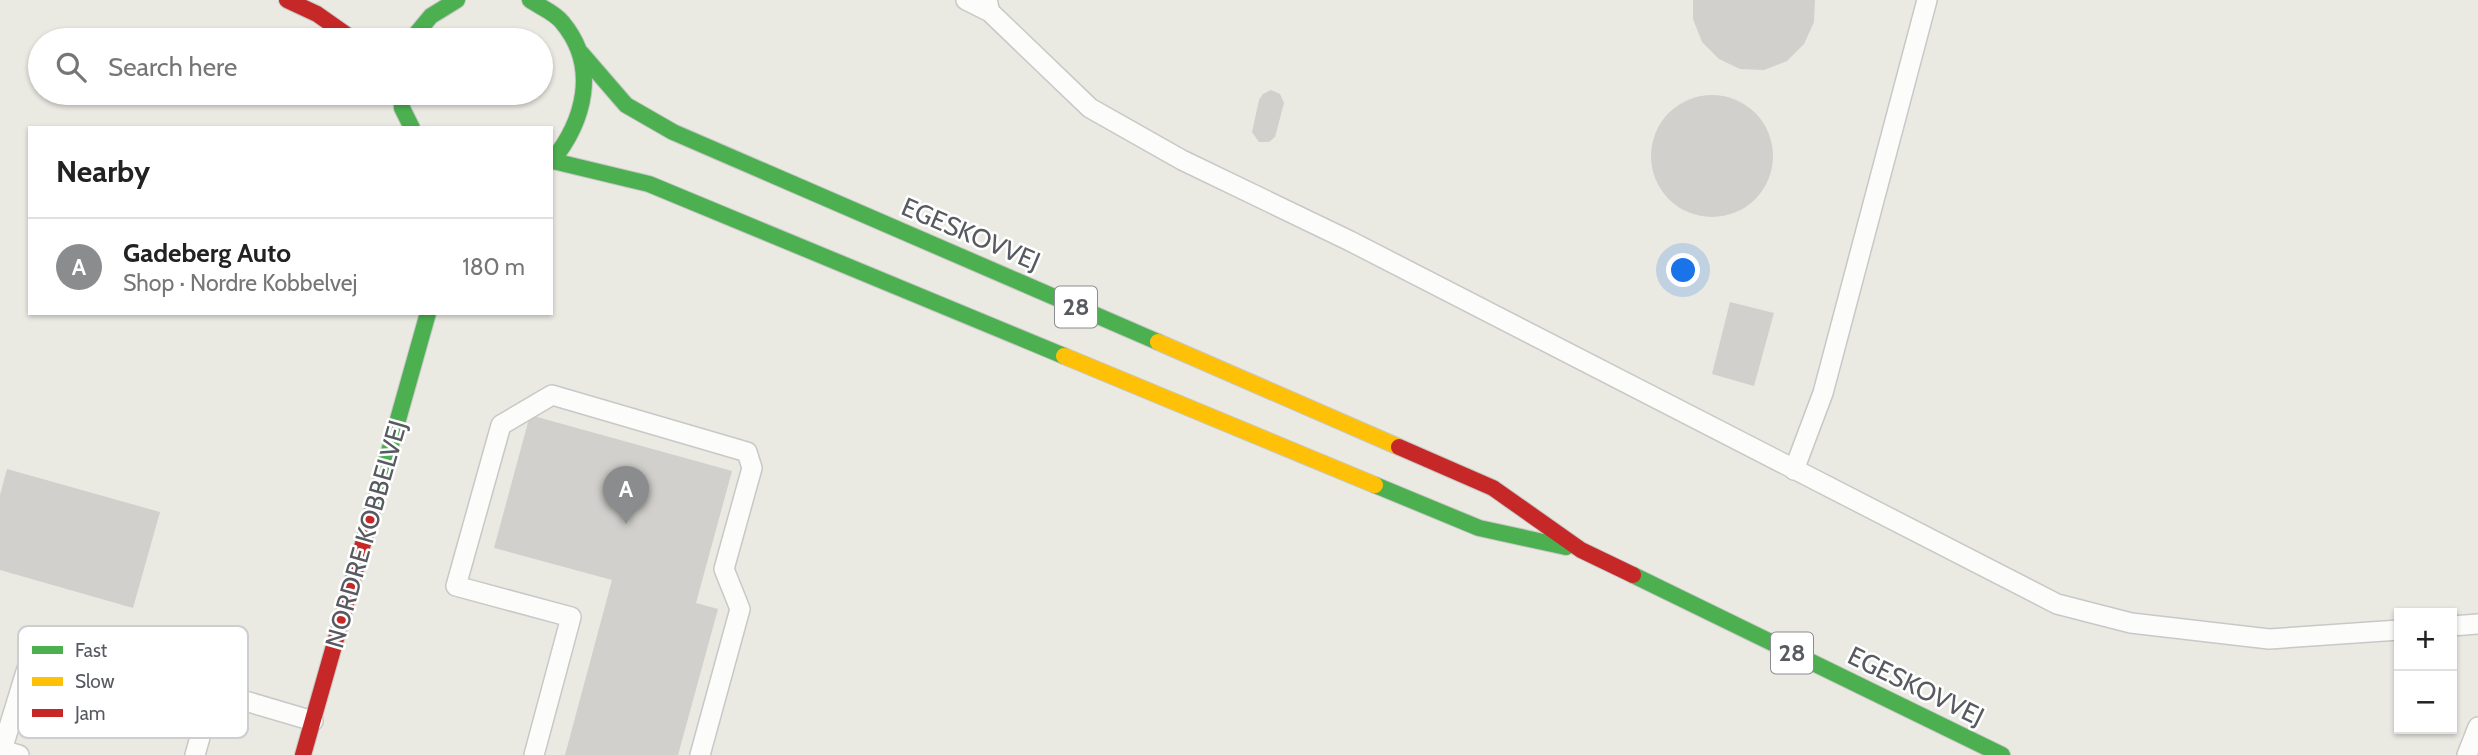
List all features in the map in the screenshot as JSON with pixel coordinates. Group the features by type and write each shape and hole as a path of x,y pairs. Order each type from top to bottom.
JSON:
{"main road":[{"path":"287,0 317,14 337,28"},
{"path":"421,0 439,8"},
{"path":"418,28 439,8 457,0"},
{"name":"28","path":"530,0 560,20 581,53 587,88 581,116 571,137 553,160"},
{"name":"EGESKOVVEJ","path":"581,53 626,105 673,132 1493,488 1581,550 2002,755"},
{"path":"402,105 411,126"},
{"name":"EGESKOVVEJ","path":"553,161 649,184 1479,528 1581,550"},
{"name":"NORDRE KOBBELVEJ","path":"303,755 427,315"}],"lane":[{"path":"966,0 989,6 1090,108 1182,160 1350,241 2057,604 2131,623 2269,639 2394,630"},
{"path":"1794,470 1823,393 1927,0"},
{"path":"534,755 571,617 456,586 500,425 552,395 747,452 752,468 724,569 740,609 700,755"},
{"path":"2457,626 2478,624"},
{"path":"18,698 2,750 19,755"},
{"path":"248,702 313,721"},
{"path":"2467,755 2478,727"},
{"path":"195,755 200,738"}],"building":[{"path":"1693,0 1815,0 1814,22 1804,44 1787,61 1764,70 1740,69 1719,59 1702,42 1693,19"},
{"path":"1271,90 1280,94 1284,103 1275,137 1269,142 1259,142 1252,132 1259,100"},
{"path":"1712,95 1735,100 1755,113 1768,133 1773,156 1768,179 1755,199 1735,212 1712,217 1689,212 1669,199 1656,179 1651,156 1656,133 1669,113 1689,100"},
{"path":"1730,302 1774,313 1754,386 1712,374"},
{"path":"530,415 732,471 696,603 718,609 678,755 565,755 612,580 494,548"},
{"path":"7,469 160,512 133,608 0,570 0,495"}],"traffic: fast":[{"path":"421,28 431,16 457,0"},
{"path":"530,0 562,22 574,39 584,75 579,111 563,146 553,159"},
{"path":"581,53 626,105 673,132 1158,342"},
{"path":"402,105 411,126"},
{"path":"553,161 649,184 1064,356"},
{"path":"372,512 427,315"},
{"path":"1375,485 1479,528 1566,547"},
{"path":"1633,575 2002,755"}],"traffic: slow":[{"path":"1158,342 1399,447"},
{"path":"1064,356 1375,485"}],"traffic: jam":[{"path":"287,0 317,14 337,28"},
{"path":"1399,447 1493,488 1581,550 1633,575"},
{"path":"303,755 372,512"}],"place":[{"name":"Gadeberg Auto","path":"626,524"}]}
